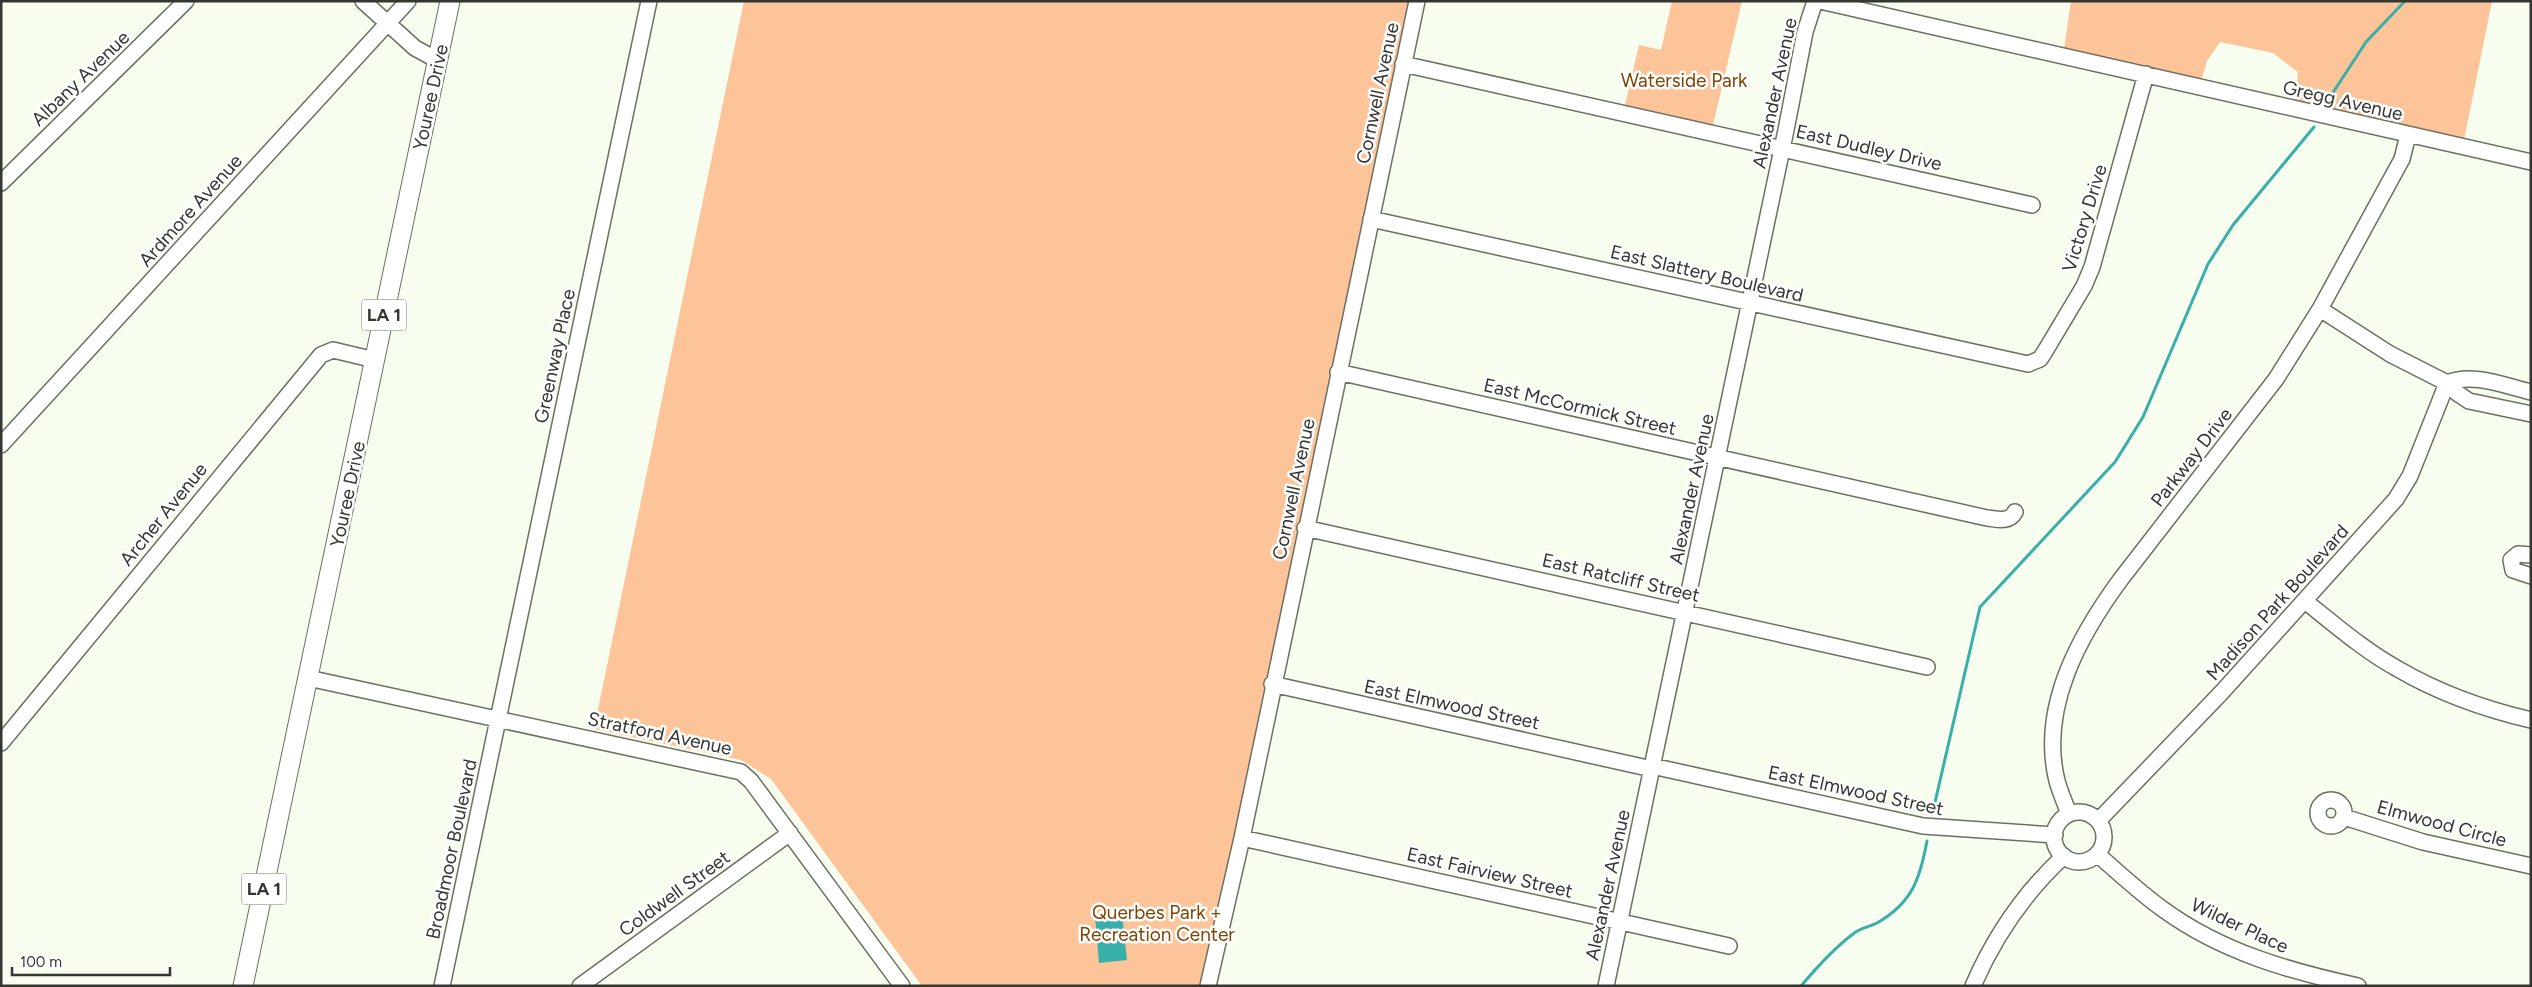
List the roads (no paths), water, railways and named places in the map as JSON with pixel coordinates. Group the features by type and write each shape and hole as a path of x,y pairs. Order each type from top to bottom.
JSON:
{"main road":[{"name":"Youree Drive","path":"244,986 450,1"}],"street":[{"name":"Albany Avenue","path":"1,183 186,1"},
{"path":"363,1 415,48 437,60"},
{"name":"Ardmore Avenue","path":"1,445 408,1"},
{"name":"Greenway Place","path":"499,720 649,1"},
{"name":"Cornwell Avenue","path":"1208,986 1242,838 1272,684 1417,1"},
{"name":"Alexander Avenue","path":"1606,986 1718,457 1805,32 1815,1"},
{"name":"Gregg Avenue","path":"1820,1 2531,162"},
{"name":"East Dudley Drive","path":"1403,64 2032,205"},
{"name":"Victory Drive","path":"2034,362 2044,353 2090,272 2146,74"},
{"name":"Parkway Drive","path":"2069,814 2057,782 2054,740 2060,695 2068,667 2100,608 2276,379 2320,309 2402,159 2408,135"},
{"name":"East Slattery Boulevard","path":"1371,218 2024,363 2034,362"},
{"path":"2320,309 2390,354 2447,383 2469,401 2531,414"},
{"name":"Archer Avenue","path":"1,743 320,355 333,350 375,360"},
{"name":"East McCormick Street","path":"1338,372 1987,518 2006,520 2012,517 2015,512"},
{"path":"2447,383 2456,380 2473,379 2531,392"},
{"name":"Madison Park Boulevard","path":"2098,820 2222,692 2380,518 2403,488 2447,383"},
{"name":"East Ratcliff Street","path":"1305,528 1927,667"},
{"path":"2531,555 2518,554 2511,560 2513,570 2531,576"},
{"path":"2305,601 2366,648 2405,673 2469,702 2531,720"},
{"name":"Stratford Avenue","path":"308,678 742,772 751,781 790,833 896,984"},
{"name":"East Elmwood Street","path":"1272,684 1923,826 2055,835"},
{"name":"Broadmoor Boulevard","path":"442,986 499,720"},
{"path":"2083,812 2098,820 2104,835 2103,843 2097,854 2084,861 2075,861 2064,856 2056,847 2055,835 2060,821 2069,814 2083,812"},
{"name":"Elmwood Circle","path":"2344,817 2423,842 2531,866"},
{"name":"Coldwell Street","path":"580,986 790,833"},
{"name":"East Fairview Street","path":"1242,838 1729,946"},
{"name":"Wilder Place","path":"2097,854 2160,908 2211,938 2268,963 2358,986"},
{"path":"1973,986 2013,911 2031,887 2064,856"}],"water":[{"path":"1122,914 1127,960 1099,963 1095,917"}],"waterway":[{"path":"2332,94 2366,42 2405,1"},
{"path":"1933,811 1980,607 2115,462 2143,417 2208,264 2233,225 2314,127"},
{"path":"1801,986 1825,959 1846,940 1859,930 1877,923 1899,907 1912,889 1917,878 1927,841"}],"park label":[{"name":"Waterside Park","path":"1684,80"},
{"name":"Querbes Park + Recreation Center","path":"1157,923"}]}
